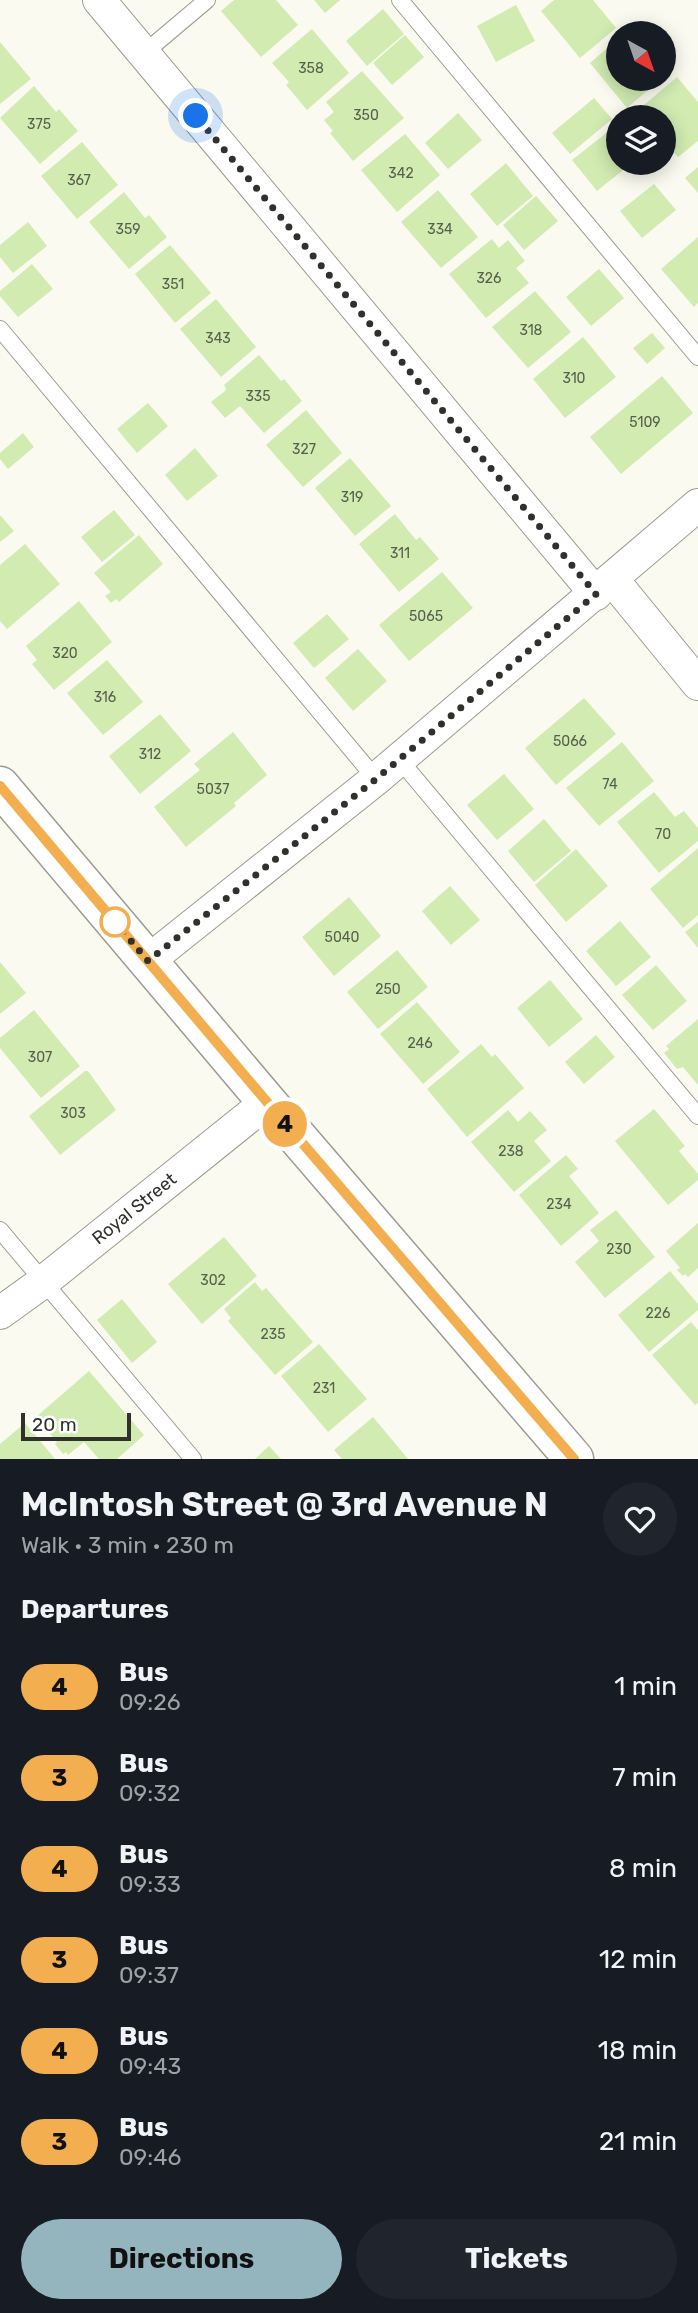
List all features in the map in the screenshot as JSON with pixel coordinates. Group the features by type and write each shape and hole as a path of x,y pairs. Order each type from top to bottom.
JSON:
{"street":[{"path":"99,0 604,587 698,684"},
{"path":"148,961 388,769 698,505"},
{"path":"0,786 574,1459"},
{"name":"Royal Street","path":"0,1313 43,1282 267,1102"}],"lane":[{"path":"143,54 207,0"},
{"path":"400,0 698,357"},
{"path":"0,328 698,1116"},
{"path":"0,1230 193,1459"}],"building":[{"path":"234,0 276,0 298,25 261,57 221,11"},
{"path":"314,0 340,0 325,13"},
{"path":"554,0 593,0 610,21 606,21 606,36 580,58 541,11"},
{"path":"516,5 535,41 496,62 477,26"},
{"path":"383,9 404,34 367,66 346,41"},
{"path":"312,29 349,73 307,110 286,85 289,82 272,63"},
{"path":"405,35 424,57 392,85 373,63"},
{"path":"0,42 31,79 0,104"},
{"path":"606,49 606,82 590,63"},
{"path":"362,71 404,118 353,161 330,133 333,131 324,120 334,112 326,102"},
{"path":"676,78 698,102 698,141 678,157 676,105 644,105 660,91 676,91"},
{"path":"34,86 56,112 59,109 78,131 40,164 0,118"},
{"path":"613,91 647,91 631,105 625,105"},
{"path":"594,98 606,112 606,124 570,154 552,133"},
{"path":"458,113 482,140 448,169 425,143"},
{"path":"606,133 606,175 617,175 597,191 572,160"},
{"path":"405,134 440,175 397,212 361,170"},
{"path":"82,142 118,185 77,219 41,176"},
{"path":"506,163 533,196 497,226 470,194"},
{"path":"698,167 698,193 685,178"},
{"path":"654,184 676,210 642,238 620,211"},
{"path":"438,190 478,237 441,268 401,222"},
{"path":"124,192 145,218 149,215 167,237 129,269 89,222"},
{"path":"536,196 558,221 524,250 503,225"},
{"path":"28,222 47,246 13,273 0,257 0,245"},
{"path":"698,237 698,303 694,307 661,269"},
{"path":"492,239 499,248 508,240 525,261 516,268 529,283 486,318 449,274"},
{"path":"170,245 211,293 175,323 135,274"},
{"path":"32,264 53,289 18,317 0,296 0,291"},
{"path":"599,269 624,298 591,326 566,297"},
{"path":"535,291 571,332 528,368 492,327"},
{"path":"216,299 256,347 221,377 180,329"},
{"path":"652,333 665,348 647,364 633,348"},
{"path":"583,337 616,377 565,418 533,379"},
{"path":"259,355 302,401 264,433 240,406 225,418 211,402 225,391 224,385"},
{"path":"662,376 693,413 621,474 590,437"},
{"path":"148,403 168,426 137,453 117,429"},
{"path":"306,410 342,453 303,487 266,445"},
{"path":"23,433 34,447 8,469 0,459 0,453"},
{"path":"195,448 218,476 187,501 165,475"},
{"path":"350,458 391,506 355,536 315,488"},
{"path":"114,510 135,535 102,562 81,537"},
{"path":"395,514 416,540 420,537 439,559 399,592 359,544"},
{"path":"0,515 14,531 0,542"},
{"path":"139,535 163,564 119,602 116,599 111,603 105,596 111,592 94,573"},
{"path":"25,544 60,584 7,629 0,621 0,565"},
{"path":"442,572 473,608 409,661 379,625"},
{"path":"79,601 112,642 54,690 32,664 37,660 26,646"},
{"path":"327,614 349,639 314,668 293,643"},
{"path":"358,649 387,681 353,711 325,678"},
{"path":"107,660 143,702 103,735 67,693"},
{"path":"584,698 616,734 556,785 525,748"},
{"path":"160,714 191,751 140,794 109,756"},
{"path":"233,732 267,775 234,803 236,806 186,847 154,807 200,770 194,764"},
{"path":"622,742 654,781 599,826 566,788"},
{"path":"504,774 534,809 497,840 467,805"},
{"path":"654,792 675,817 684,811 698,828 698,841 659,873 617,822"},
{"path":"544,819 571,851 534,882 508,851"},
{"path":"698,848 698,915 683,928 650,889"},
{"path":"576,849 608,886 566,922 535,885"},
{"path":"450,886 480,920 451,945 422,911"},
{"path":"349,897 381,936 334,976 302,937"},
{"path":"620,921 651,957 616,986 586,951"},
{"path":"698,922 698,948 685,932"},
{"path":"397,950 428,987 378,1029 347,992"},
{"path":"0,962 26,993 0,1014"},
{"path":"656,965 687,1001 653,1030 622,995"},
{"path":"550,980 583,1019 549,1047 517,1008"},
{"path":"417,1002 460,1052 423,1084 380,1034"},
{"path":"34,1010 80,1066 41,1098 0,1048 0,1038"},
{"path":"698,1019 698,1085 683,1067 677,1069 664,1053 669,1049 666,1046"},
{"path":"596,1035 615,1057 584,1084 565,1062"},
{"path":"481,1044 492,1057 495,1054 524,1088 467,1137 427,1089"},
{"path":"88,1071 116,1110 60,1155 29,1116"},
{"path":"654,1109 685,1146 679,1151 698,1174 698,1180 668,1205 615,1141"},
{"path":"508,1110 518,1122 530,1111 547,1130 534,1141 551,1161 514,1192 471,1142"},
{"path":"566,1155 578,1169 569,1176 599,1213 561,1246 519,1195"},
{"path":"616,1210 655,1257 605,1298 575,1262 599,1241 590,1230"},
{"path":"698,1223 698,1268 688,1277 685,1274 683,1276 666,1251"},
{"path":"224,1237 257,1276 202,1324 168,1284"},
{"path":"670,1271 698,1304 698,1310 649,1352 618,1315"},
{"path":"255,1282 262,1291 266,1288 313,1342 275,1375 228,1321 231,1318 224,1309"},
{"path":"122,1299 157,1342 132,1363 97,1320"},
{"path":"691,1322 698,1330 698,1403 695,1405 652,1355"},
{"path":"319,1344 367,1399 328,1432 281,1376"},
{"path":"89,1371 144,1435 117,1459 99,1459 84,1442 68,1455 66,1452 63,1454 55,1444 57,1442 36,1417"},
{"path":"373,1417 408,1459 342,1459 334,1450"},
{"path":"25,1423 55,1459 0,1459 0,1444"},
{"path":"269,1446 281,1459 255,1459"}],"bus line":[{"name":"4","path":"0,786 574,1459"}],"route":[{"path":"115,922 148,961 376,779 596,594 196,116"}]}
